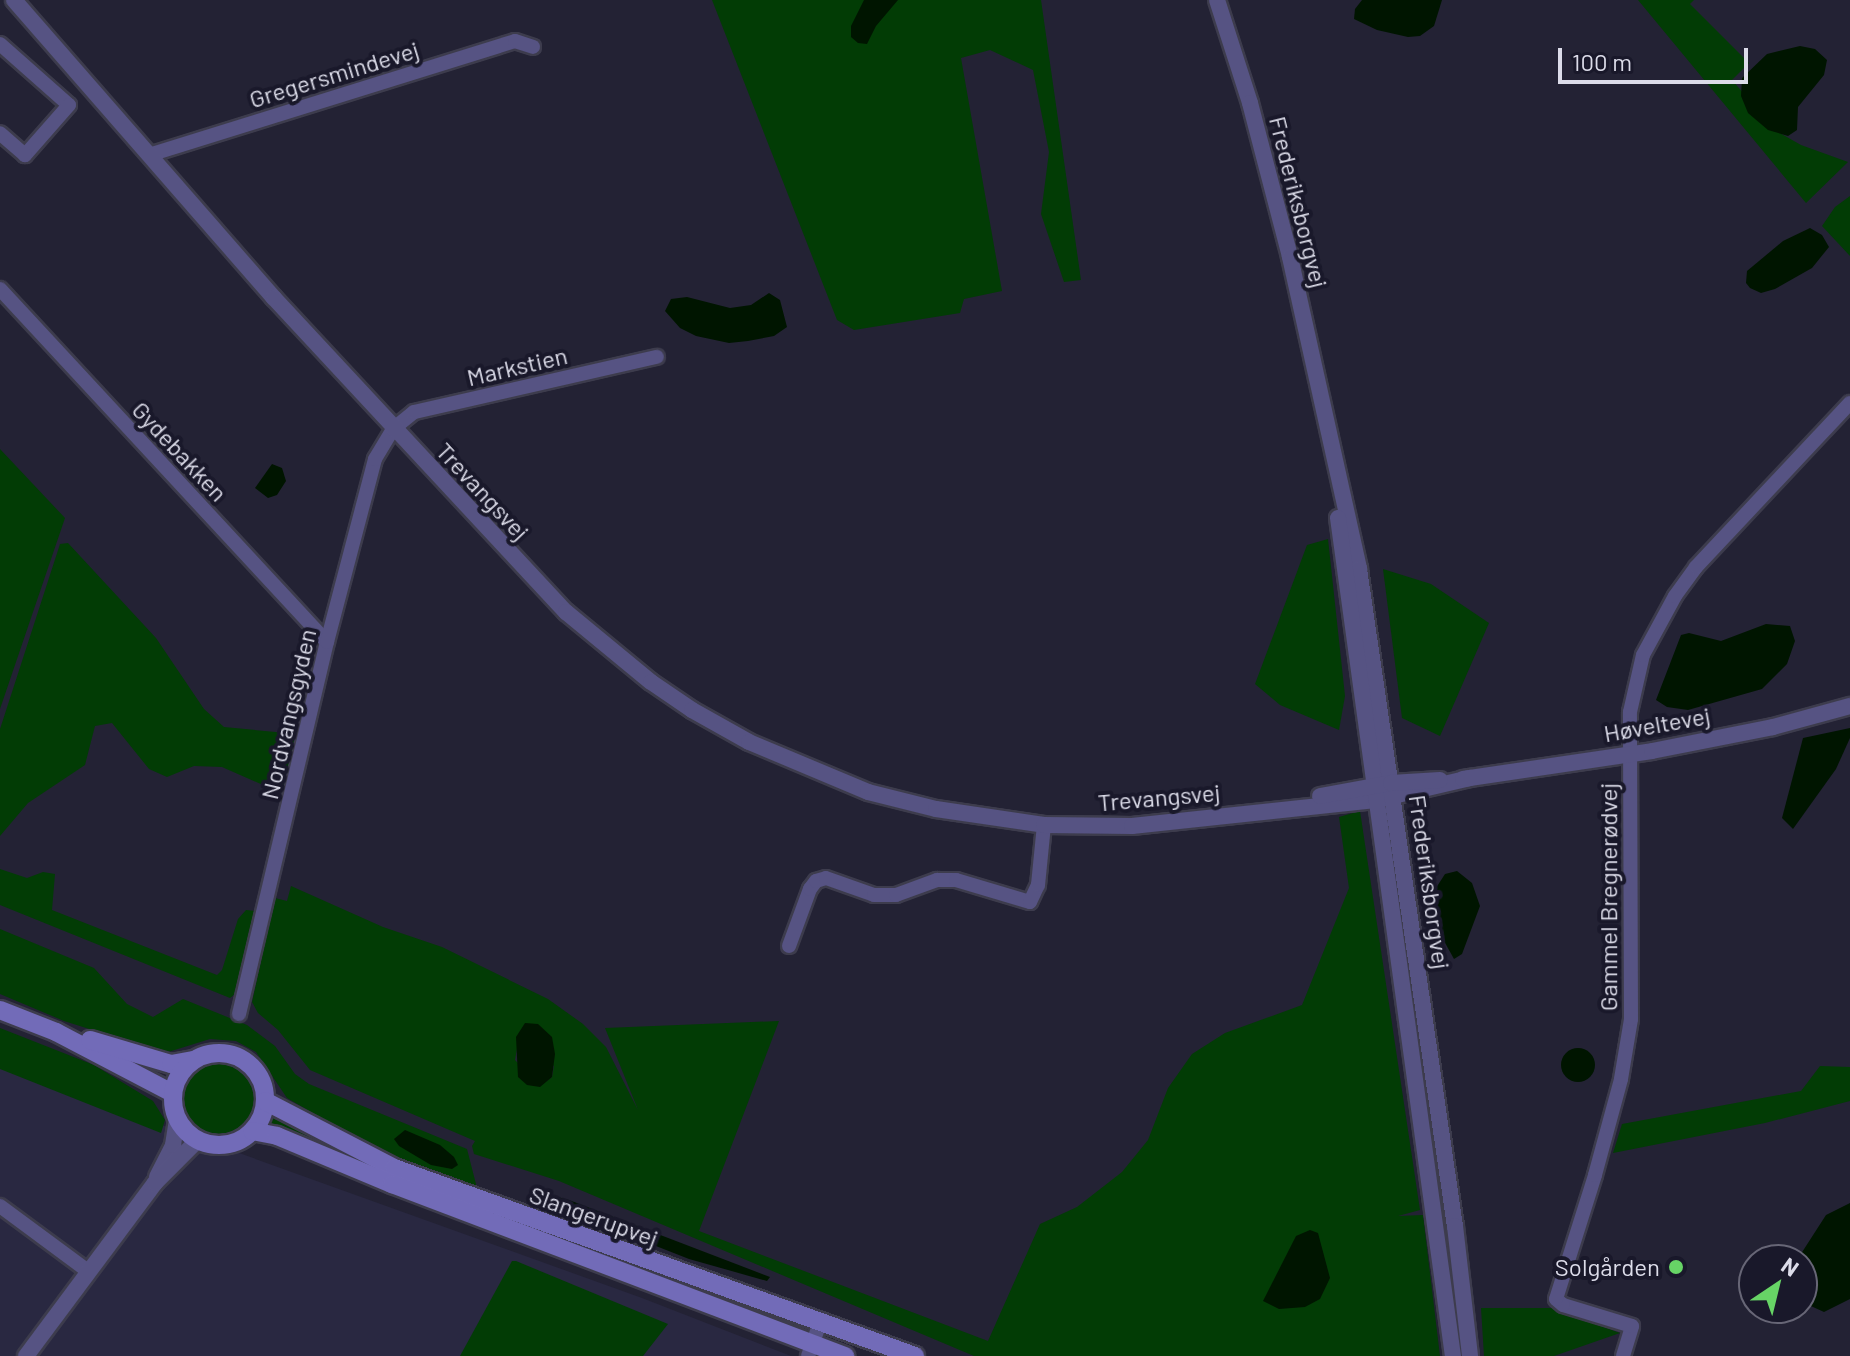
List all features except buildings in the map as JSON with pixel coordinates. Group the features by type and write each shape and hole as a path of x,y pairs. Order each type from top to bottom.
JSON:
{"main road":[{"path":"0,1010 56,1032 171,1064 210,1053 237,1056 258,1074 265,1101 252,1131 227,1144 198,1140 177,1119 172,1093 179,1074 193,1060"},
{"path":"56,1032 172,1093"},
{"name":"Slangerupvej","path":"265,1101 394,1168 915,1356"},
{"name":"Slangerupvej","path":"252,1131 277,1136 810,1350 845,1356"}],"street":[{"name":"Trevangsvej","path":"14,0 393,429 566,612 607,648 692,710 761,748 868,792 936,809 1044,825 1132,826 1393,790"},
{"name":"Frederiksborgvej","path":"1217,0 1250,103 1290,257 1359,569 1455,1226 1470,1356"},
{"name":"Gregersmindevej","path":"149,155 515,41 533,47"},
{"path":"0,44 69,105 25,155 0,133"},
{"name":"Gydebakken","path":"0,289 327,642"},
{"name":"Markstien","path":"393,429 414,412 657,357"},
{"name":"Gammel Bregnerødvej","path":"1623,1356 1632,1326 1563,1305 1556,1299 1621,1079 1631,1019 1630,712 1643,655 1675,596 1720,540 1850,403"},
{"name":"Frederiksborgvej","path":"1325,417 1453,1356"},
{"name":"Nordvangsgyden","path":"239,1014 327,642 375,459 393,429"},
{"name":"Høveltevej","path":"1393,790 1630,754 1773,727 1850,706"},
{"path":"789,946 816,881 826,878 874,895 896,895 937,880 956,880 1026,903 1034,897 1038,885 1044,825"},
{"path":"155,1183 173,1145 177,1119"},
{"path":"26,1356 155,1183 198,1140"},
{"path":"0,1206 88,1271"},
{"path":"810,1350 821,1320"}],"shaded area":[{"path":"864,0 898,0 876,26 867,44 858,43 851,37 851,26"},
{"path":"1362,0 1442,0 1434,26 1420,36 1408,37 1377,30 1354,19 1355,9"},
{"path":"1800,46 1815,49 1827,60 1824,75 1798,107 1797,130 1788,136 1768,130 1748,113 1741,96 1742,78 1767,54"},
{"path":"1810,228 1822,235 1829,247 1812,268 1775,289 1761,293 1750,288 1746,283 1747,271 1783,241"},
{"path":"769,293 780,300 787,327 774,336 748,341 729,343 696,336 680,328 665,311 671,299 687,297 730,308 751,305"},
{"path":"272,464 282,468 286,481 277,495 268,498 255,488"},
{"path":"1766,624 1790,626 1795,641 1787,664 1762,689 1688,710 1667,707 1656,700 1681,635 1689,633 1721,641"},
{"path":"1850,728 1850,738 1836,769 1793,829 1782,818 1803,738"},
{"path":"1457,871 1472,883 1480,906 1462,954 1454,959 1444,941 1438,918 1436,888 1445,874"},
{"path":"525,1023 538,1024 552,1037 555,1054 552,1077 540,1087 527,1085 518,1077 516,1037"},
{"path":"1578,1048 1590,1053 1595,1065 1590,1077 1578,1082 1566,1077 1561,1065 1566,1053"},
{"path":"0,1067 642,1298 791,1356 0,1356"},
{"path":"405,1130 440,1145 458,1165 452,1169 431,1165 399,1146 394,1139"},
{"path":"535,1191 569,1200 770,1277 767,1281 689,1259 539,1200 530,1195"},
{"path":"1850,1203 1850,1299 1824,1312 1818,1309 1818,1244 1807,1244 1826,1215"},
{"path":"1310,1230 1318,1233 1330,1278 1320,1299 1305,1307 1279,1309 1263,1301 1296,1236"}],"green space":[{"path":"712,0 1041,0 1081,280 1064,282 1041,214 1049,152 1033,70 990,50 961,58 1002,291 964,299 960,313 854,330 837,320"},
{"path":"1638,0 1694,0 1690,4 1749,63 1732,80 1776,131 1801,145 1848,162 1806,203"},
{"path":"1850,196 1850,256 1822,226 1835,207"},
{"path":"0,449 65,518 0,709"},
{"path":"1328,539 1345,696 1339,730 1280,705 1255,684 1307,545"},
{"path":"68,543 156,638 204,709 224,727 297,734 287,781 279,792 222,767 194,766 167,777 149,769 112,723 95,726 85,765 28,803 0,836 0,729 60,544"},
{"path":"1383,569 1431,584 1489,623 1440,736 1402,718"},
{"path":"1360,811 1420,1210 1398,1216 1423,1215 1440,1356 974,1356 559,1181 474,1154 472,1146 475,1141 310,1070 278,1030 258,1013 252,1002 275,898 287,901 291,886 383,927 442,947 548,999 583,1024 606,1047 638,1110 605,1028 779,1021 699,1231 988,1341 1040,1224 1077,1207 1122,1172 1148,1140 1168,1088 1192,1054 1225,1033 1302,1005 1349,888 1339,817","holes":["518,1043 554,1066 552,1077 540,1086 515,1060"]},
{"path":"0,869 27,878 43,872 55,874 52,910 217,975 222,970 238,919 246,910 256,911 235,994 230,998 0,905"},
{"path":"1396,892 1401,913 1467,1356 1457,1356"},
{"path":"0,929 94,968 127,1004 153,1017 183,999 247,1025 275,1046 295,1074 309,1084 467,1149 477,1188 397,1162 287,1098 256,1052 236,1041 210,1039 165,1053 64,1021 0,994"},
{"path":"0,1028 94,1065 153,1101 165,1120 161,1133 0,1069"},
{"path":"225,1060 245,1070 253,1083 253,1111 245,1124 232,1132 211,1134 191,1124 183,1111 181,1090 191,1070 204,1062"},
{"path":"1820,1066 1850,1067 1850,1101 1765,1123 1613,1153 1622,1124 1801,1091"},
{"path":"270,1112 406,1179 800,1323 800,1329 325,1149 266,1123"},
{"path":"512,1261 668,1324 643,1356 460,1356"},
{"path":"1481,1308 1552,1308 1620,1333 1554,1356 1484,1356"}],"place":[{"name":"Solgården","path":"1676,1267"}]}
